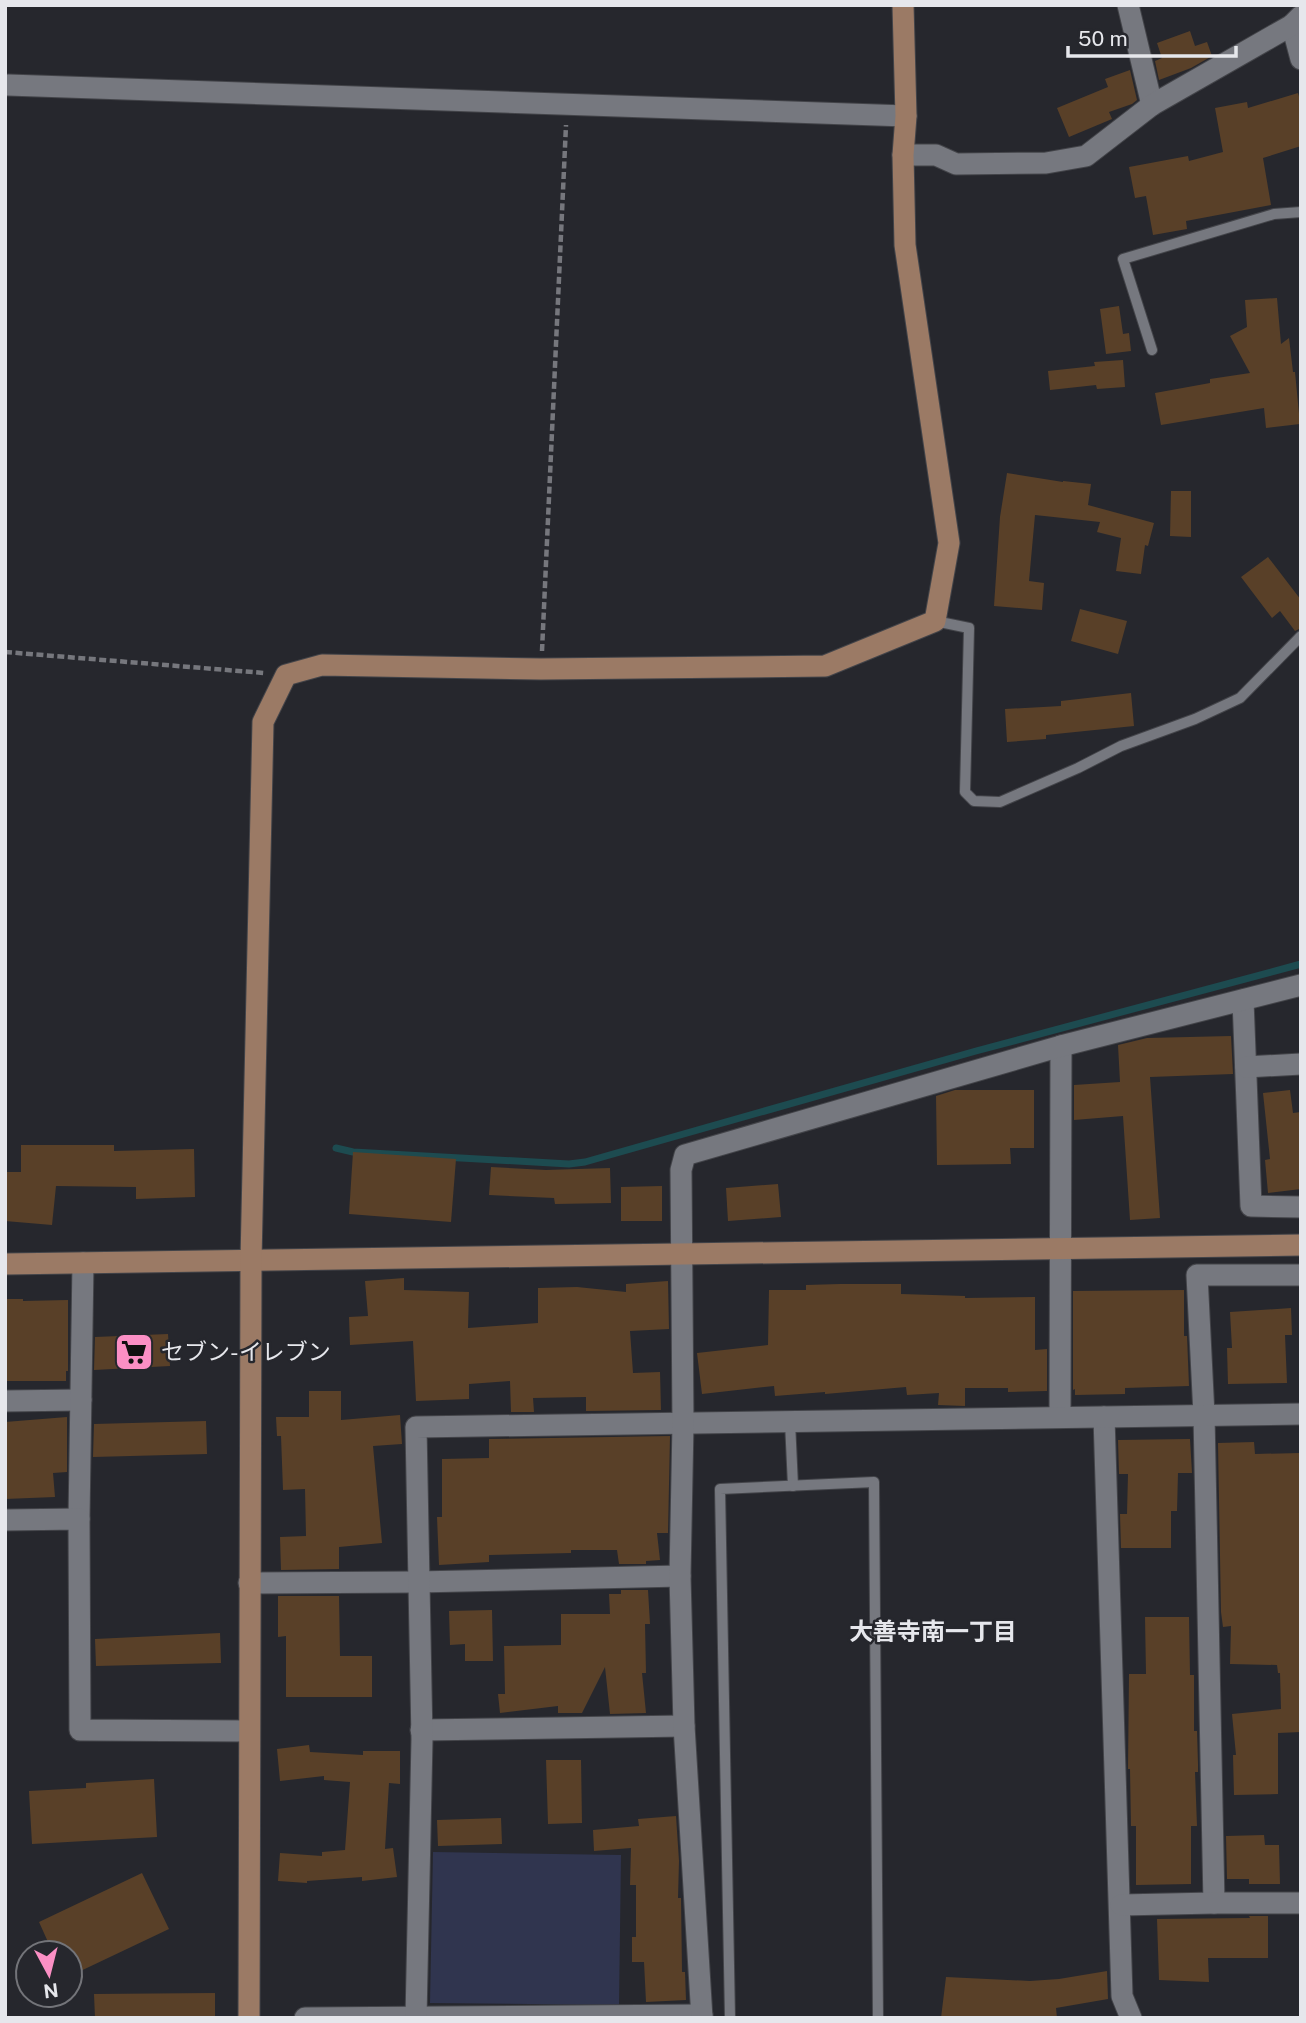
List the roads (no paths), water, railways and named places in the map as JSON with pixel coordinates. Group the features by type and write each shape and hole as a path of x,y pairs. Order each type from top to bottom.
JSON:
{"street":[{"path":"249,2018 251,1261 263,722 286,675 322,665 541,670 825,666 935,621 949,543 905,245 903,5"},
{"path":"1128,5 1152,105"},
{"path":"903,155 936,155 956,164 1046,163 1086,156 1152,105 1296,21 1301,58"},
{"path":"8,85 906,116"},
{"path":"305,2018 702,2017 684,1726 680,1576 683,1424 681,1170 685,1155 1061,1046 1301,985"},
{"path":"1243,1000 1251,1206 1301,1206"},
{"path":"1060,1417 1061,1046"},
{"path":"1246,1067 1301,1064"},
{"path":"5,1264 1301,1245"},
{"path":"83,1263 79,1520 80,1730 249,1731"},
{"path":"1214,1903 1204,1415 1197,1275 1301,1275"},
{"path":"5,1401 81,1400"},
{"path":"416,2017 421,1730 416,1427 1301,1414"},
{"path":"1104,1417 1122,1996 1131,2018"},
{"path":"5,1520 79,1520"},
{"path":"249,1583 680,1576"},
{"path":"421,1730 684,1726"},
{"path":"1121,1905 1301,1903"}],"lane":[{"path":"1152,350 1123,259 1274,214 1301,212"},
{"path":"935,621 969,628 965,792 974,801 1000,802 1121,746 1195,719 1240,698 1301,636"},
{"path":"790,1422 793,1486"},
{"path":"730,2018 720,1489 874,1482 878,2018"}],"waterway":[{"path":"336,1148 353,1152 569,1164 585,1162 976,1051 1301,964"}],"place":[{"name":"セブン-イレブン","path":"134,1352"}],"district":[{"name":"大善寺南一丁目","path":"933,1632"}]}
